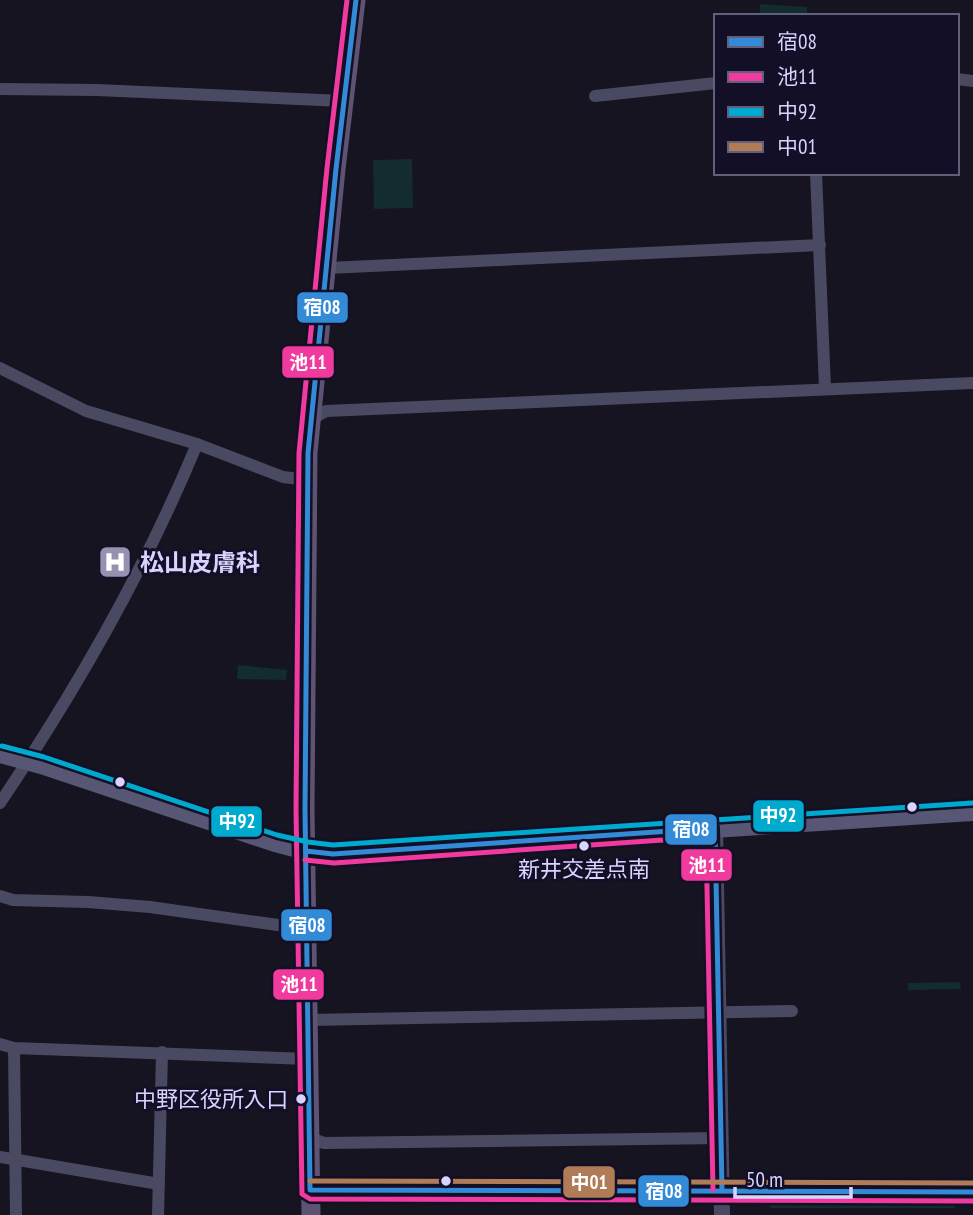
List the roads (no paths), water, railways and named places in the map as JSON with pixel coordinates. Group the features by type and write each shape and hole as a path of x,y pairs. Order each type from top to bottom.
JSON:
{"main road":[{"path":"311,1215 306,929 307,480 343,101 356,0"},
{"path":"0,754 275,843 333,854 973,812"}],"street":[{"path":"596,96 714,83"},
{"path":"0,89 97,90 343,101"},
{"path":"816,175 825,388"},
{"path":"328,268 820,245"},
{"path":"0,368 86,411 197,444 283,477 307,480"},
{"path":"312,419 326,411 973,383"},
{"path":"0,803 123,601 170,509 197,444"},
{"path":"715,828 722,1215"},
{"path":"0,896 13,900 150,907 306,929"},
{"path":"307,1020 792,1011"},
{"path":"0,1044 14,1048 308,1059"},
{"path":"14,1048 16,1215"},
{"path":"158,1215 162,1052"},
{"path":"310,1138 324,1143 722,1138"},
{"path":"0,1157 159,1184"},
{"path":"310,1190 973,1192"}],"place":[{"name":"松山皮膚科","path":"115,562"},
{"name":"新井交差点南","path":"584,846"},
{"name":"中野区役所入口","path":"301,1099"}]}
